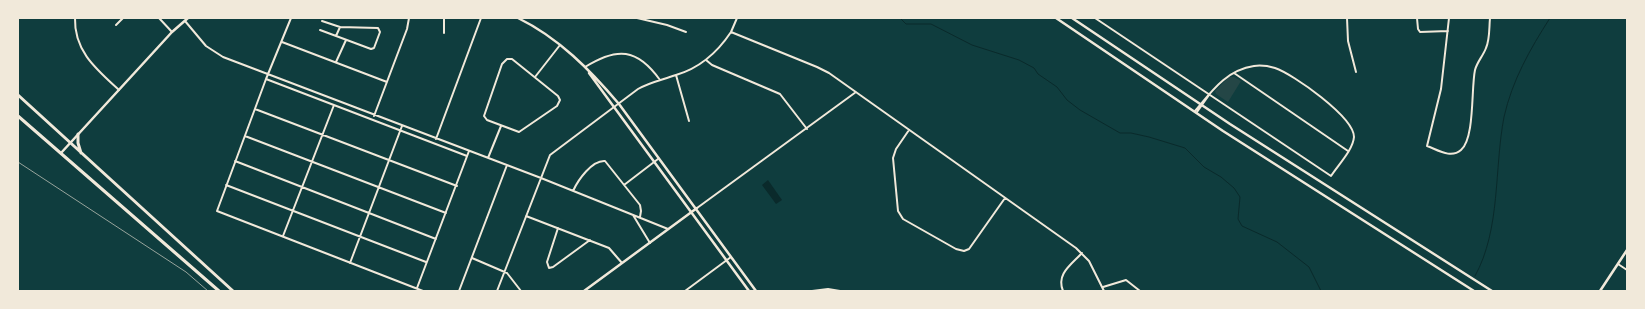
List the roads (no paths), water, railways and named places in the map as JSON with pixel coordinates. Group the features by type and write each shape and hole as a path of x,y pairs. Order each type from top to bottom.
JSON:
{"main road":[{"path":"18,95 69,144 232,291"},
{"path":"18,116 219,291"},
{"path":"78,134 78,143 82,155"}],"street":[{"path":"75,18 76,35 83,52 92,65 119,90"},
{"path":"116,25 123,18"},
{"path":"159,18 172,32"},
{"path":"61,152 172,32 188,18"},
{"path":"291,18 235,160 217,209 218,212 423,291"},
{"path":"374,116 407,29 409,18"},
{"path":"444,18 444,33"},
{"path":"436,139 481,18"},
{"path":"518,18 561,44 585,67 619,104 756,291"},
{"path":"637,18 667,25 686,32"},
{"path":"497,291 551,154 643,86 676,75 706,60 720,48 731,32 737,18"},
{"path":"1056,18 1223,131 1474,291"},
{"path":"1072,18 1201,105 1492,291"},
{"path":"1095,18 1208,95 1331,176 1348,151 1354,139 1353,129 1349,123 1324,100 1281,71 1266,66 1248,67 1224,78 1211,91 1208,95 1196,112"},
{"path":"1151,18 1177,18"},
{"path":"1347,18 1348,41 1356,72"},
{"path":"1417,18 1420,31 1448,31"},
{"path":"1449,18 1441,89 1427,146 1451,154 1457,153 1464,146 1473,116 1472,95 1475,70 1486,47 1490,18"},
{"path":"184,20 203,43 212,51 335,101 541,178 669,229"},
{"path":"320,30 372,49 380,31 376,28 340,26 322,21"},
{"path":"336,36 340,26"},
{"path":"731,32 816,67 856,92 1082,253 1089,261 1104,291"},
{"path":"336,62 346,40"},
{"path":"282,42 387,82"},
{"path":"535,77 561,44"},
{"path":"585,67 606,56 628,54 648,64 660,80"},
{"path":"507,59 512,59 558,96 560,100 558,104 521,131 501,126 487,120 484,114 504,61 507,59"},
{"path":"706,60 712,65 783,95 807,129"},
{"path":"585,67 749,291"},
{"path":"1234,73 1348,151"},
{"path":"676,75 689,121"},
{"path":"266,79 467,156"},
{"path":"584,291 856,92"},
{"path":"283,236 335,101"},
{"path":"255,109 457,186"},
{"path":"350,263 402,126"},
{"path":"488,158 501,126"},
{"path":"909,130 896,149 893,158 898,211 903,219 956,249 964,251 969,249 1005,198"},
{"path":"245,136 446,213"},
{"path":"417,288 457,186 469,151"},
{"path":"624,185 658,159"},
{"path":"235,160 436,239"},
{"path":"573,191 582,175 601,161 607,162 641,207 640,217"},
{"path":"459,291 507,166"},
{"path":"226,185 426,262"},
{"path":"633,214 650,243"},
{"path":"526,216 611,249 622,263"},
{"path":"558,228 547,262 548,268 552,267 590,240"},
{"path":"1600,291 1627,250"},
{"path":"1063,291 1060,283 1062,276 1082,253"},
{"path":"685,291 731,257"},
{"path":"472,258 505,271 521,291"},
{"path":"1618,264 1627,270"},
{"path":"1103,287 1126,280 1140,291"},
{"path":"812,291 828,289 840,291"}],"waterway":[{"path":"900,18 906,24 931,24 972,45 1019,60 1034,68 1038,74 1057,87 1067,100 1080,110 1120,133 1131,133 1149,137 1185,148 1204,167 1221,177 1234,188 1240,197 1238,219 1242,226 1277,242 1309,267 1321,291"},
{"path":"1475,276 1483,258 1493,219 1501,137 1507,104 1522,66 1550,18"}],"railway":[{"path":"18,162 186,272 208,291"}]}
